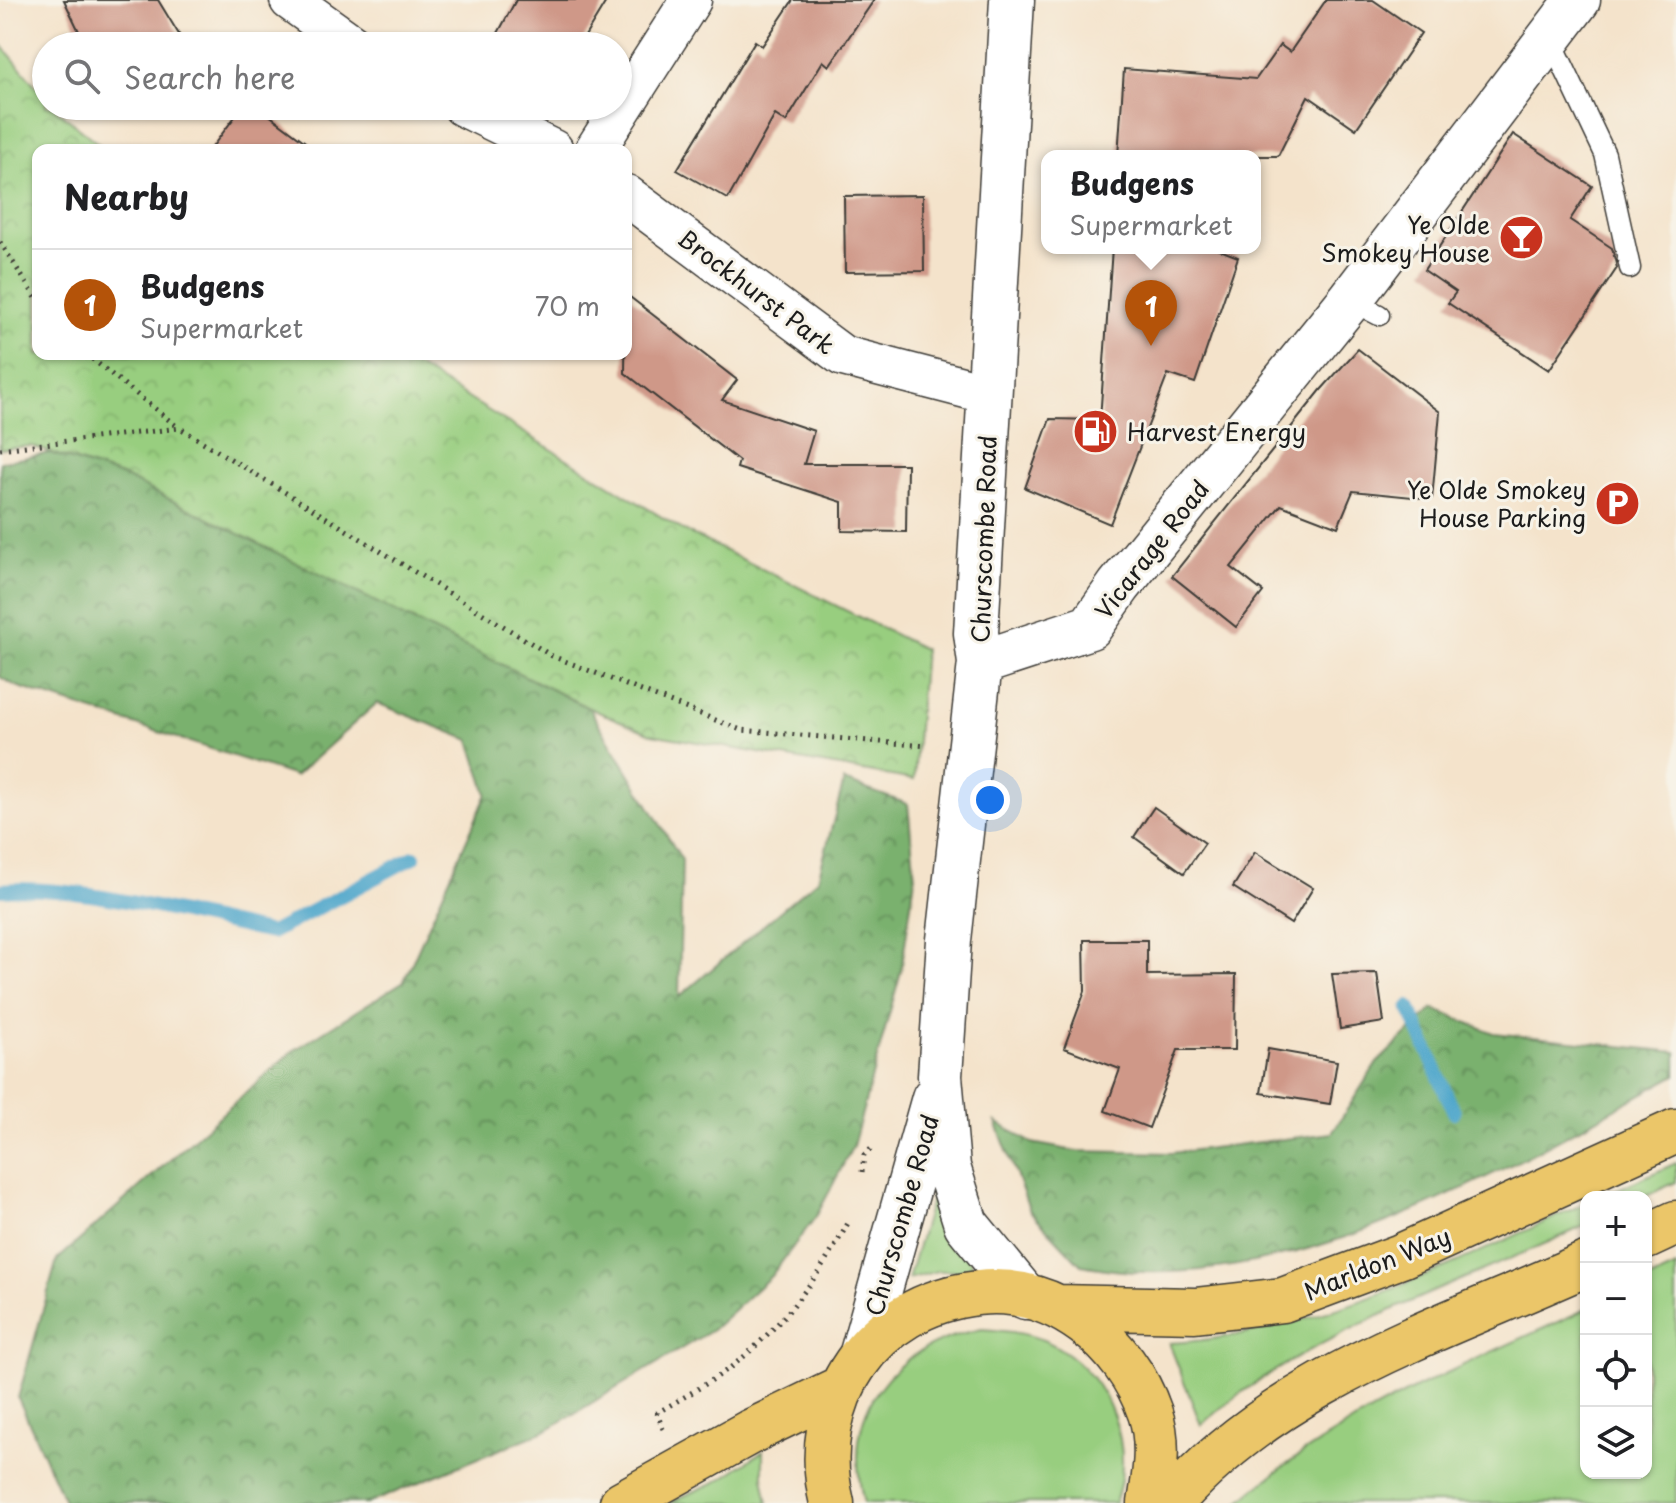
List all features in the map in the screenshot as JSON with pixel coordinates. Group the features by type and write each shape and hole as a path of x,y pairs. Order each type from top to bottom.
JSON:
{"highway":[{"name":"Marldon Way","path":"851,1370 895,1323 936,1302 980,1293 1042,1302 1195,1310 1283,1300 1401,1256 1676,1131"},
{"path":"1652,1234 1676,1223"},
{"path":"1171,1503 1196,1474 1247,1430 1309,1392 1363,1363 1580,1267"},
{"path":"1042,1302 1099,1333 1131,1370 1151,1415 1157,1464 1150,1503"},
{"path":"622,1503 750,1432 851,1370"},
{"path":"832,1503 825,1474 827,1429 851,1370"}],"street":[{"path":"290,0 335,32"},
{"path":"632,92 691,0"},
{"name":"Churscombe Road","path":"1012,0 976,633 980,663 967,759 940,1076 948,1167 966,1224 1042,1302"},
{"name":"Vicarage Road","path":"980,663 1090,627 1119,586 1364,307 1578,0"},
{"path":"492,120 541,144"},
{"path":"599,144 614,120"},
{"name":"Brockhurst Park","path":"632,199 843,356 989,394"},
{"name":"Churscombe Road","path":"851,1370 940,1076"}],"lane":[{"path":"1550,38 1605,154 1630,268"}],"path":[{"path":"0,242 32,292"},
{"path":"94,360 180,428 552,656 741,730 917,742 967,759"},
{"path":"0,449 180,428"},
{"path":"861,1180 864,1155 875,1144"},
{"path":"677,1474 657,1413 732,1366 769,1329 808,1288 851,1218"}],"green space":[{"path":"0,43 32,81 32,120 69,120 99,144 32,144 32,360 406,360 683,530 924,649 914,780 651,734 589,708 125,477 31,446 0,449"},
{"path":"50,453 125,477 589,708 682,860 679,997 818,879 844,781 908,804 915,878 901,971 853,1146 817,1215 771,1276 712,1330 547,1430 369,1503 65,1503 18,1398 57,1260 293,1051 404,981 487,794 470,740 377,703 295,776 16,686 0,677 0,462"},
{"path":"1433,1009 1494,1033 1676,1052 1676,1075 1552,1143 1419,1208 1351,1235 1282,1256 1211,1269 1133,1272 1081,1265 1030,1211 996,1122 1032,1143 1075,1151 1171,1153 1332,1133 1377,1063"},
{"path":"1676,1163 1676,1182 1652,1193 1613,1191"},
{"path":"935,1187 975,1271 938,1271 908,1279"},
{"path":"1580,1206 1580,1228 1335,1337 1242,1393 1201,1425 1169,1343 1224,1337 1278,1326 1331,1311 1435,1272"},
{"path":"1676,1267 1676,1503 1238,1503 1277,1471 1361,1417 1580,1312 1580,1479 1652,1479 1652,1278"},
{"path":"982,1329 1022,1334 1050,1343 1077,1362 1092,1378 1114,1416 1120,1437 1122,1459 1115,1503 864,1503 858,1469 860,1439 867,1411 880,1388 898,1367 922,1351 950,1338"},
{"path":"763,1451 763,1477 768,1503 668,1503 718,1481"}],"building":[{"path":"64,0 158,0 177,32 79,32"},
{"path":"516,0 607,0 588,32 499,32"},
{"path":"793,0 874,0 829,66 823,61 786,122 775,115 728,199 677,170 755,41 762,46"},
{"path":"1326,0 1373,0 1421,33 1356,129 1308,96 1278,156 1261,156 1261,150 1118,150 1124,69 1256,79 1280,45 1290,52"},
{"path":"232,120 276,120 308,144 214,144"},
{"name":"Ye Olde Smokey House","path":"1513,134 1592,186 1570,220 1612,248 1617,268 1549,370 1448,303 1456,292 1424,270"},
{"path":"923,195 924,271 845,272 844,196"},
{"path":"1112,254 1230,254 1238,257 1195,383 1168,374 1110,524 1025,488 1050,419 1100,420"},
{"path":"632,299 737,380 722,400 814,431 804,464 907,464 906,532 842,531 842,502 737,468 739,461 625,373 625,360 632,360"},
{"path":"1358,349 1440,412 1432,499 1353,491 1338,527 1281,505 1231,567 1263,592 1236,627 1172,576 1321,390"},
{"path":"1154,807 1205,843 1184,873 1134,837"},
{"path":"1255,852 1313,888 1291,924 1233,887"},
{"path":"1084,940 1147,940 1147,975 1236,974 1235,1050 1178,1050 1149,1128 1105,1111 1120,1069 1064,1048 1085,991"},
{"path":"1377,973 1384,1022 1340,1029 1332,974"},
{"path":"1268,1049 1337,1061 1330,1104 1261,1093"}],"waterway":[{"path":"0,890 31,889 100,896 271,933 414,857"},
{"path":"1409,1007 1454,1112"}],"place":[{"name":"Ye Olde Smokey House","path":"1521,238"},
{"name":"Budgens","path":"1151,346"},
{"name":"Harvest Energy","path":"1096,431"},
{"name":"Ye Olde Smokey House Parking","path":"1617,503"}]}
